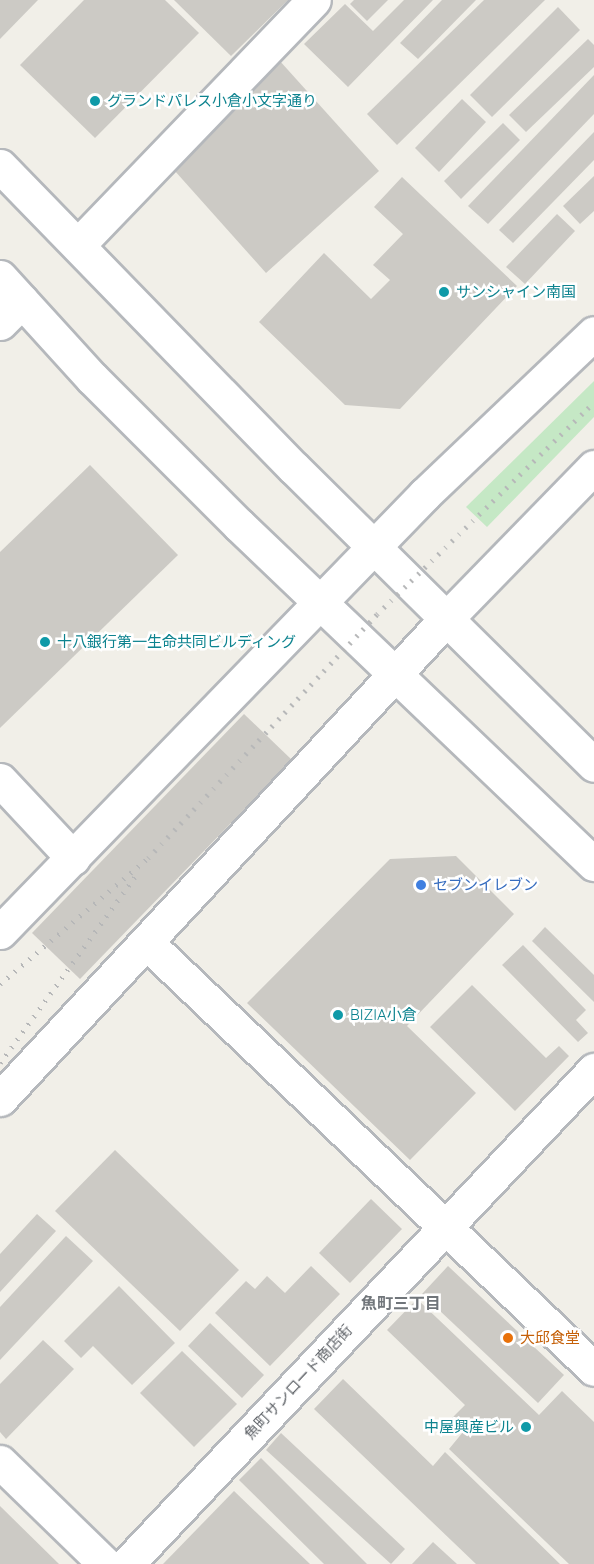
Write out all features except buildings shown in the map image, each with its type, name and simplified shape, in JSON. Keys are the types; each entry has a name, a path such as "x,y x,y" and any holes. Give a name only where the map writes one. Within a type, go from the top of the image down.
{"street":[{"path":"78,245 314,0"},
{"path":"0,166 374,547 594,765"},
{"path":"0,277 11,312 92,378 320,602 594,864"},
{"path":"0,932 374,547 594,333"},
{"path":"0,1099 446,619 594,467"},
{"path":"0,780 73,858"},
{"path":"147,943 594,1369"},
{"name":"魚町サンロード商店街","path":"127,1564 444,1226 594,1070"},
{"path":"0,1462 105,1564"}],"green space":[{"path":"594,381 594,417 487,527 466,507"}],"railway":[{"path":"0,984 148,858 377,614 594,402"},
{"path":"0,1063 136,875"}],"place":[{"name":"グランドパレス小倉小文字通り","path":"95,101"},
{"name":"サンシャイン南国","path":"444,292"},
{"name":"十八銀行第一生命共同ビルディング","path":"45,642"},
{"name":"セブンイレブン","path":"421,885"},
{"name":"BIZIA小倉","path":"338,1015"},
{"name":"大邱食堂","path":"508,1338"},
{"name":"中屋興産ビル","path":"526,1427"}],"district":[{"name":"魚町三丁目","path":"401,1303"}]}
